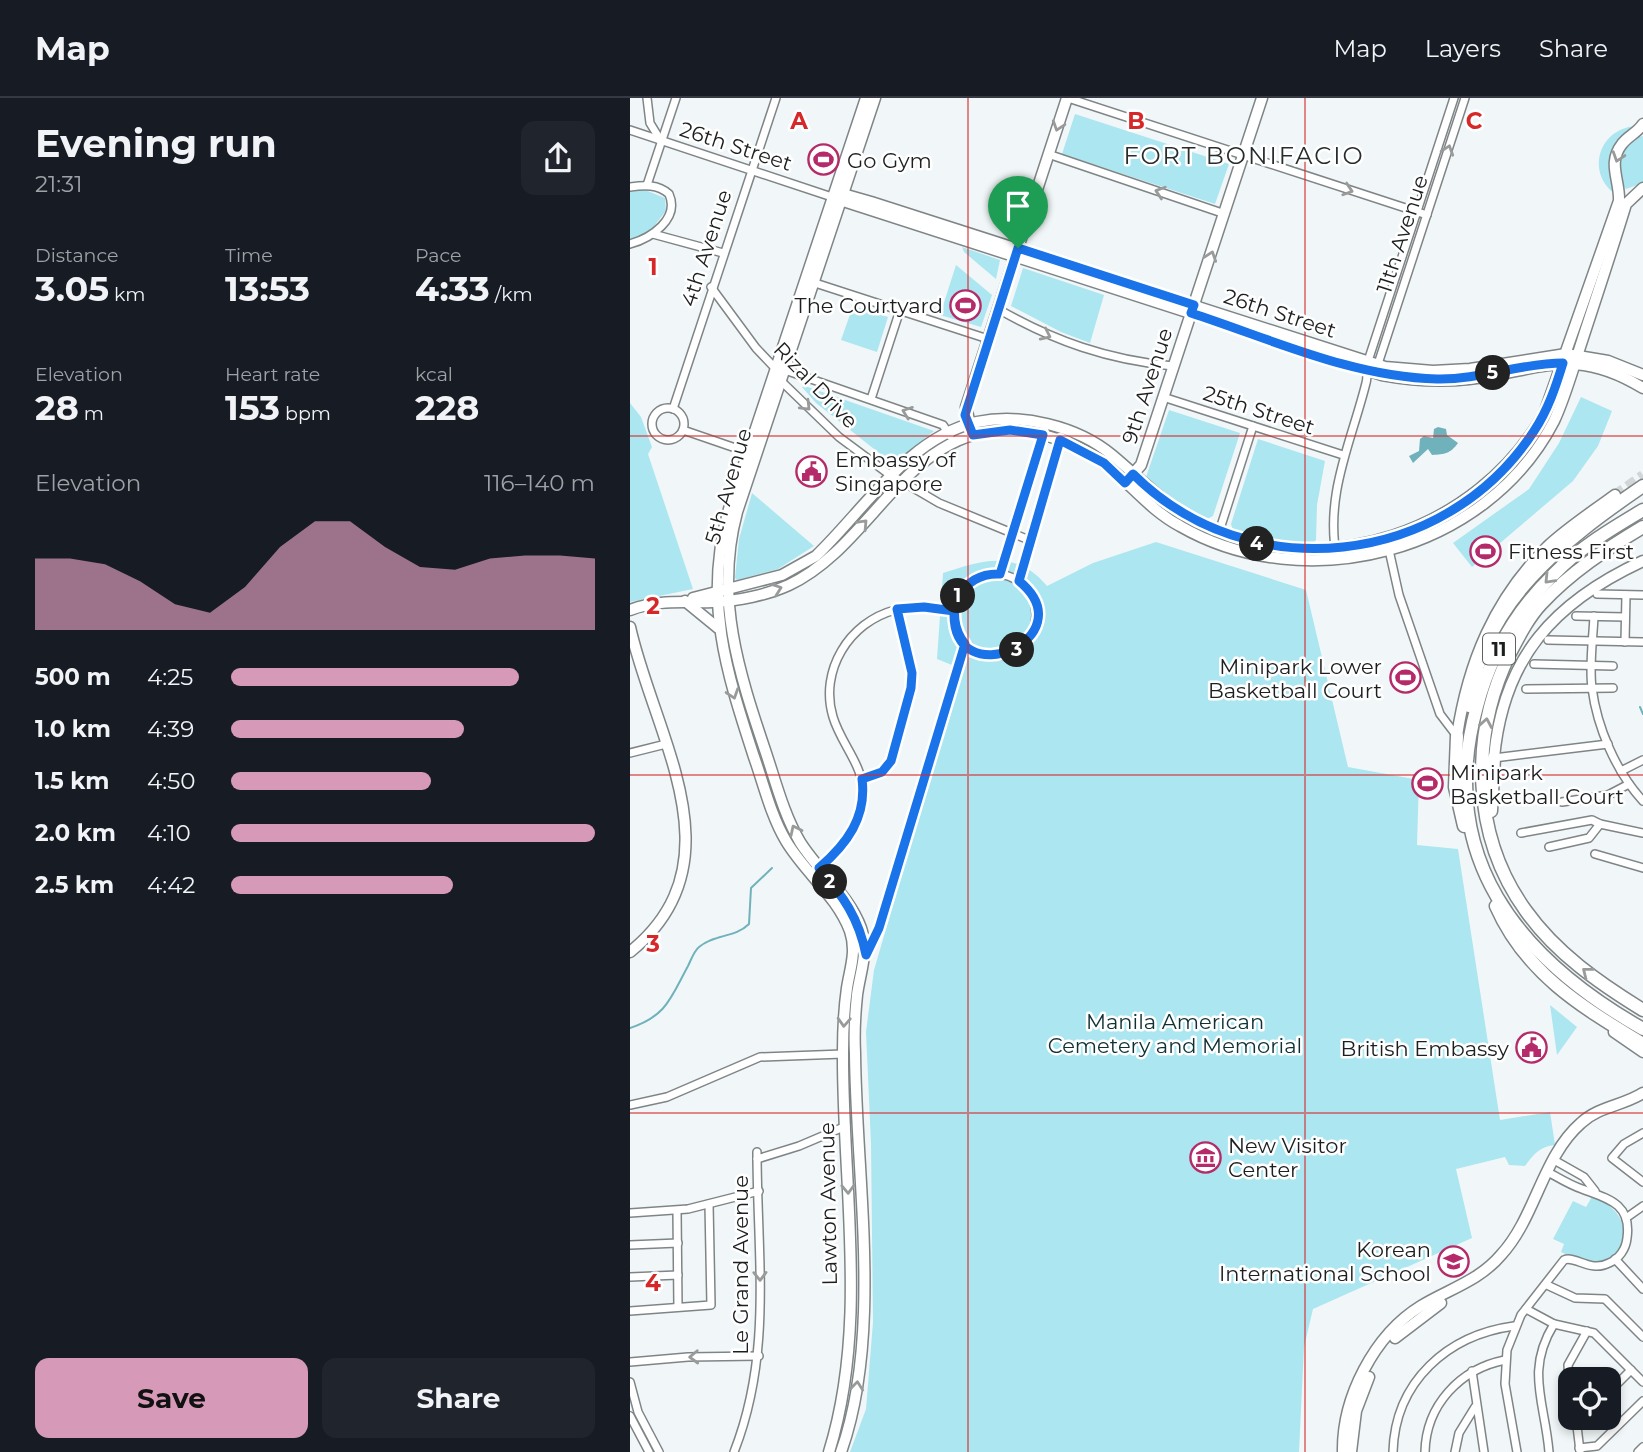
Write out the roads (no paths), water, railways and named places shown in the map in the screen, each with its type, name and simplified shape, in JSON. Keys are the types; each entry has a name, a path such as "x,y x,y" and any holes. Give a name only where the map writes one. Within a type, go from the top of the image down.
{"main road":[{"name":"5th Avenue","path":"815,871 784,806 740,677 722,595 722,535 747,452 812,282 866,98"},
{"name":"5th Avenue","path":"860,955 861,929 847,903 786,842 772,809 729,681 718,628 733,524 779,372 875,98"},
{"path":"971,430 966,407 1068,98"},
{"name":"9th Avenue","path":"1129,478 1141,465 1262,98"},
{"path":"1129,478 1162,515 1227,548 1283,561 1337,560 1389,550 1454,522 1488,498 1515,473 1554,420 1619,201 1616,156 1638,135 1643,124"},
{"path":"1617,184 1630,192 1642,189"},
{"path":"630,610 650,604 722,595 782,575 816,556 897,479 925,446 995,420 1045,429 1062,435 1170,505 1219,532 1263,546 1335,548 1398,535 1429,522 1482,490 1534,432 1570,359 1626,204 1642,189"},
{"name":"26th Street","path":"839,197 1193,309 1391,377 1469,379 1570,359 1608,360 1643,375"},
{"name":"26th Street","path":"1570,359 1613,373 1643,388"},
{"path":"1464,758 1473,687 1486,648 1505,611 1525,583 1562,545 1643,486"},
{"path":"1473,845 1460,817 1456,800 1457,736 1461,711 1482,640 1510,589 1549,545 1615,495"},
{"name":"11","path":"1643,510 1576,554 1521,610 1493,659 1480,695 1464,758 1466,809 1473,845 1485,873 1513,921 1543,958 1582,991 1643,1030"},
{"name":"11","path":"1643,527 1582,565 1540,604 1509,656 1490,698 1480,760 1490,839 1504,874 1525,911 1558,948 1643,1010"},
{"path":"1490,839 1494,758 1500,713 1507,692 1534,642 1554,618 1581,595 1643,561"},
{"path":"688,600 718,628"},
{"path":"630,627 631,639 685,811 686,856 673,901 646,939 630,952"},
{"path":"1485,873 1504,924 1520,950 1543,976 1643,1052"},
{"name":"Lawton Avenue","path":"829,1452 845,1386 848,1342 850,1241 844,1014 860,955"},
{"name":"Lawton Avenue","path":"841,1452 854,1410 862,1324 855,1054 860,955"},
{"path":"1581,1007 1643,1044"},
{"path":"1351,1452 1356,1411 1381,1356 1415,1320 1478,1276 1503,1253 1584,1120 1605,1108 1643,1093"},
{"path":"1557,1162 1587,1126 1608,1114 1643,1101"},
{"path":"1343,1452 1350,1403 1373,1356 1411,1313 1453,1293"}],"street":[{"path":"647,98 650,123 661,142"},
{"path":"647,185 677,98"},
{"name":"4th Avenue","path":"673,409 711,287 776,98"},
{"path":"1068,98 1427,215"},
{"name":"11th Avenue","path":"1371,369 1416,212 1454,98"},
{"name":"11th Avenue","path":"1337,560 1335,495 1343,455 1465,98"},
{"name":"26th Street","path":"630,130 839,197"},
{"path":"1048,154 1225,214"},
{"path":"630,187 647,185 665,190 672,198 668,218 653,234 630,244"},
{"path":"653,234 723,253"},
{"path":"812,282 988,339"},
{"name":"Rizal Drive","path":"711,287 756,348 839,437 897,479 949,508 1029,541"},
{"path":"998,309 1077,348 1128,360 1173,366"},
{"path":"871,399 900,310"},
{"path":"779,372 871,399 943,425 951,438"},
{"name":"25th Street","path":"1163,397 1343,455"},
{"path":"663,409 673,409 681,415 682,429 676,438 666,440 653,431 654,415 663,409"},
{"path":"1219,532 1253,426"},
{"path":"682,429 747,452"},
{"path":"1000,574 1045,429"},
{"path":"1019,581 1062,435"},
{"path":"1389,550 1399,595 1440,714 1457,736"},
{"path":"1000,574 1019,581 1029,590 1036,609 1036,623 1027,641 1011,653 995,656 979,653 965,644 956,628 954,611 957,598 969,583 981,576 1000,574"},
{"path":"1597,594 1643,595"},
{"path":"1625,642 1626,595"},
{"path":"815,871 855,827 863,798 862,779 857,762 832,715 829,695 831,674 852,636 873,619 897,609 924,607 954,611"},
{"path":"862,779 882,772 891,761 911,688 912,673 897,609"},
{"path":"1576,616 1625,617"},
{"path":"1594,616 1592,688 1608,744 1621,771 1643,801"},
{"path":"1548,640 1643,642"},
{"path":"860,955 879,928 965,644"},
{"path":"1534,664 1613,666"},
{"path":"1526,689 1613,688"},
{"path":"1440,714 1452,717 1461,711"},
{"path":"630,753 666,744"},
{"path":"1494,758 1608,744"},
{"path":"1621,771 1643,760"},
{"path":"1562,802 1608,795 1629,784"},
{"path":"1521,833 1592,820 1643,833"},
{"path":"1549,847 1589,838 1600,824"},
{"path":"1595,854 1643,868"},
{"path":"630,1105 674,1094 760,1057 843,1054"},
{"name":"Le Grand Avenue","path":"734,1452 753,1397 759,1356 757,1155 799,1146 846,1126"},
{"path":"1643,1133 1612,1155 1614,1161 1643,1182"},
{"path":"1557,1162 1587,1179 1595,1191"},
{"path":"1636,1176 1643,1169"},
{"path":"1517,1452 1506,1397 1505,1360 1514,1326 1567,1258 1588,1267 1602,1266 1615,1259 1626,1243 1626,1218 1619,1206 1595,1191 1581,1189 1551,1174"},
{"path":"630,1213 677,1211 759,1191"},
{"path":"630,1311 711,1305 709,1204"},
{"path":"1626,1218 1643,1206"},
{"path":"677,1211 678,1307"},
{"path":"630,1245 678,1243"},
{"path":"1615,1259 1643,1289"},
{"path":"630,1277 678,1275"},
{"path":"1546,1285 1575,1298 1605,1299 1643,1337"},
{"path":"1526,1309 1554,1324 1594,1333 1643,1382"},
{"path":"1549,1452 1537,1366 1541,1347 1554,1324"},
{"path":"1393,1452 1401,1410 1429,1365 1448,1349 1473,1335 1514,1326"},
{"path":"1568,1367 1587,1331"},
{"path":"630,1362 688,1357 759,1356"},
{"path":"1425,1452 1429,1424 1440,1402 1472,1371 1505,1360"},
{"path":"1621,1378 1631,1370"},
{"path":"1472,1371 1475,1407 1485,1452"},
{"path":"630,1382 651,1450"},
{"path":"1578,1430 1580,1450 1597,1446 1643,1401"},
{"path":"1455,1452 1459,1433 1475,1407"},
{"path":"630,1416 651,1450"},
{"path":"1638,1452 1643,1447"}],"waterway":[{"path":"1640,707 1643,714"},
{"path":"630,1028 652,1018 666,1004 699,947 711,940 737,932 749,924 751,888 772,868"}],"tunnel":[{"path":"1615,495 1643,475"}],"place":[{"name":"Go Gym","path":"824,160"},
{"name":"The Courtyard","path":"966,305"},
{"name":"Embassy of Singapore","path":"812,471"},
{"name":"Fitness First","path":"1485,551"},
{"name":"Minipark Lower Basketball Court","path":"1405,678"},
{"name":"Minipark Basketball Court","path":"1427,784"},
{"name":"British Embassy","path":"1532,1048"},
{"name":"New Visitor Center","path":"1205,1157"},
{"name":"Korean International School","path":"1454,1261"}],"district":[{"name":"FORT BONIFACIO","path":"1244,155"}],"park label":[{"name":"Manila American Cemetery and Memorial","path":"1175,1033"}]}
